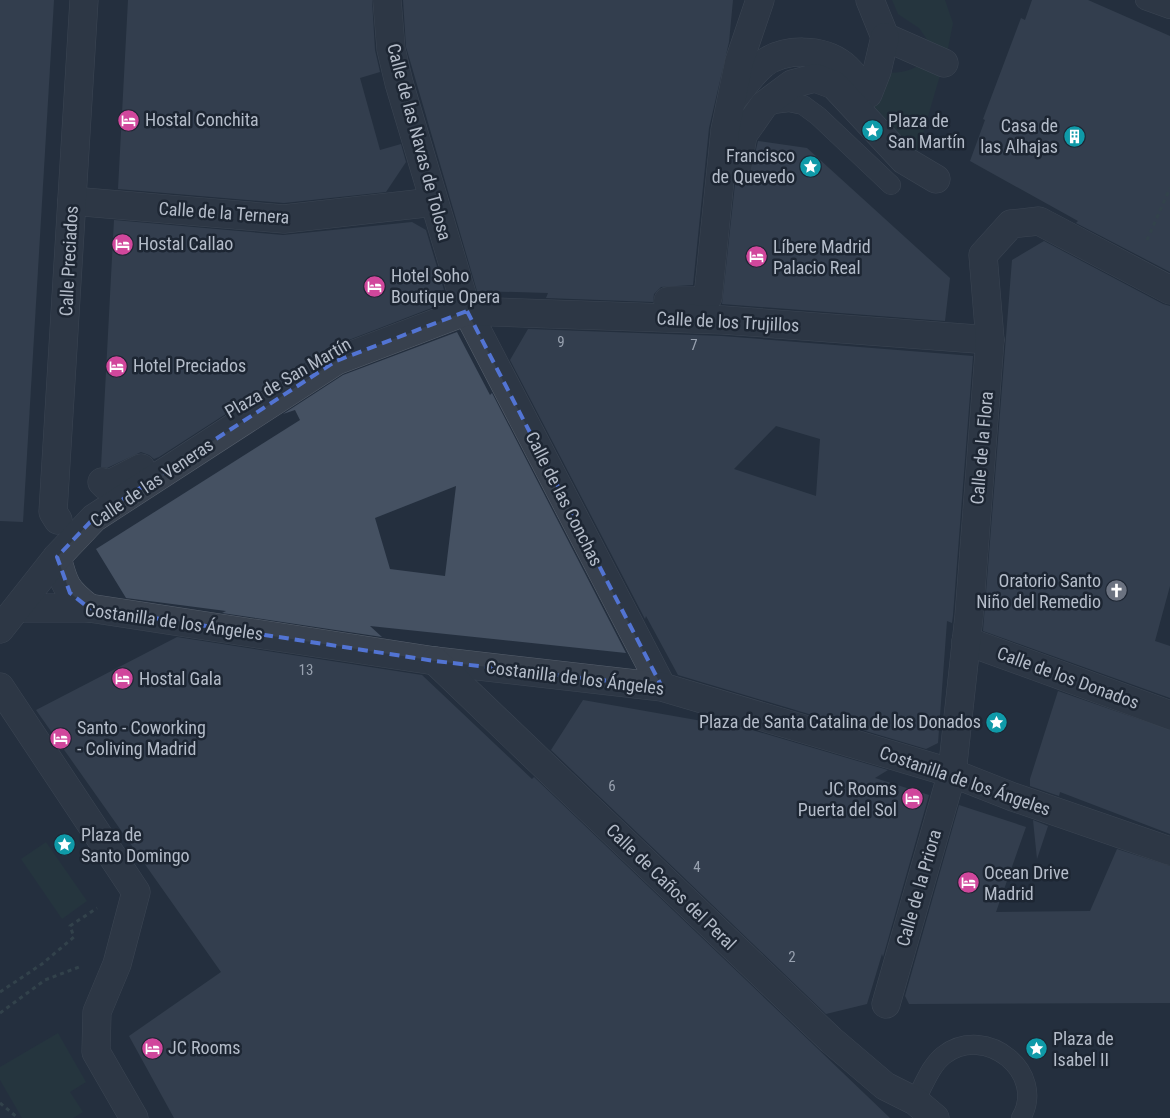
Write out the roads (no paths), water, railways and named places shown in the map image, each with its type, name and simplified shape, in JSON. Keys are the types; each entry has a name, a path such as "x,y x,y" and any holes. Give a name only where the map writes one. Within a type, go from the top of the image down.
{"street":[{"name":"Calle Preciados","path":"58,520 53,512 84,0"},
{"name":"Calle de las Navas de Tolosa","path":"387,0 391,49 399,83 464,304"},
{"name":"Plaza de San Martín","path":"102,482 106,486 115,483 276,381 343,343 464,304 705,300 708,297 725,130 739,62 760,0"},
{"path":"870,0 885,37 944,64"},
{"name":"Plaza de San Martín","path":"731,101 754,72 766,62 782,55 797,52 815,53 842,64 868,94 877,71 885,37"},
{"path":"723,320 738,160 743,135 764,105 792,84 814,78 826,81 834,86 849,99 904,160 936,179"},
{"name":"Calle de la Ternera","path":"72,201 284,219 434,202"},
{"name":"Calle de la Flora","path":"966,641 990,340 983,255 1010,224 1038,221 1170,290"},
{"name":"Calle de los Trujillos","path":"464,304 723,320 990,340"},
{"name":"Calle de las Veneras","path":"10,613 57,557 94,518 336,361 464,304"},
{"name":"Calle de las Conchas","path":"464,304 662,687"},
{"path":"57,557 63,579 70,593 89,608"},
{"name":"Costanilla de los Ángeles","path":"10,613 89,608 435,661 662,687 952,773 1013,797 1170,851"},
{"path":"0,629 10,613"},
{"path":"952,773 966,641"},
{"name":"Calle de los Donados","path":"966,641 1170,715"},
{"name":"Calle de Caños del Peral","path":"435,661 831,1040 885,1086 925,1109"},
{"path":"0,687 136,892 117,964 97,1012 96,1052 134,1118"},
{"name":"Calle de la Priora","path":"886,1004 952,773"}],"lane":[{"path":"1145,0 1170,9"},
{"path":"764,105 789,102 803,105 818,116 891,185"},
{"path":"925,1109 936,1064 945,1054 957,1048 985,1046 1000,1050 1014,1062 1023,1077 1027,1094 1026,1110 1021,1118"}],"place":[{"name":"Hostal Conchita","path":"129,120"},
{"name":"Plaza de San Martín","path":"872,131"},
{"name":"Casa de las Alhajas","path":"1074,136"},
{"name":"Francisco de Quevedo","path":"811,166"},
{"name":"Hostal Callao","path":"122,244"},
{"name":"Líbere Madrid Palacio Real","path":"757,257"},
{"name":"Hotel Soho Boutique Opera","path":"375,286"},
{"name":"Hotel Preciados","path":"117,366"},
{"name":"Oratorio Santo Niño del Remedio","path":"1117,591"},
{"name":"Hostal Gala","path":"123,679"},
{"name":"Plaza de Santa Catalina de los Donados","path":"997,722"},
{"name":"Santo - Coworking - Coliving Madrid","path":"61,738"},
{"name":"JC Rooms Puerta del Sol","path":"913,799"},
{"name":"Plaza de Santo Domingo","path":"65,845"},
{"name":"Ocean Drive Madrid","path":"968,883"},
{"name":"JC Rooms","path":"152,1048"},
{"name":"Plaza de Isabel II","path":"1037,1049"}]}
